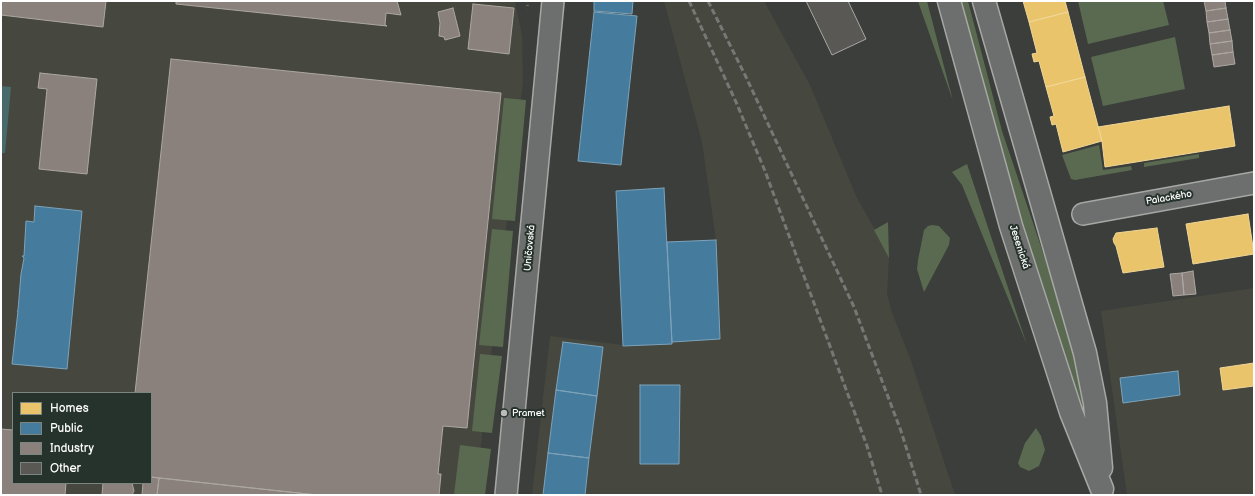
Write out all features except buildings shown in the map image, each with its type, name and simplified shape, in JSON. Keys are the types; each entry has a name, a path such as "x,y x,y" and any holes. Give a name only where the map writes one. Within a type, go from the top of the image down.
{"main road":[{"name":"Jesenická","path":"949,1 1012,226 1072,412 1102,492"},
{"name":"Jesenická","path":"984,1 1091,377 1098,429 1102,492"}],"street":[{"name":"Uničovská","path":"506,495 553,1"},
{"name":"Palackého","path":"1083,214 1254,183"}],"shaded area":[{"path":"1,1 515,1 522,36 523,82 475,495 1,495"},
{"path":"664,1 764,1 810,85 857,198 886,249 889,258 887,293 891,310 910,358 955,495 532,495 550,336 623,345 616,191 664,188 667,242 716,240 702,142"},
{"path":"1254,288 1254,495 1127,495 1101,311"}],"green space":[{"path":"918,1 927,1 953,101 921,10"},
{"path":"958,1 968,1 1002,131 1057,294 1077,365 1088,416 1086,422 1070,369 1029,253"},
{"path":"1078,1 1163,1 1169,25 1088,44"},
{"path":"1175,37 1185,89 1103,106 1091,57"},
{"path":"504,98 526,100 515,221 492,219"},
{"path":"1099,145 1103,170 1131,166 1132,170 1075,180 1071,179 1062,155"},
{"path":"1199,154 1199,158 1144,167 1144,163"},
{"path":"967,164 1027,345 962,185 952,172"},
{"path":"888,222 889,258 874,230"},
{"path":"928,226 939,226 950,238 949,245 924,292 917,269 918,260 924,230"},
{"path":"492,229 513,231 503,347 479,345"},
{"path":"480,354 502,356 492,433 472,431"},
{"path":"1036,428 1041,436 1045,450 1039,466 1029,471 1020,467 1018,463 1025,443"},
{"path":"460,445 491,449 485,495 454,495"}],"water":[{"path":"1,86 11,87 5,153 1,153"}],"railway":[{"path":"689,1 736,102 765,171 867,446 882,495"},
{"path":"708,1 746,77 854,307 901,431 921,495"}],"place":[{"name":"Pramet","path":"504,413"}]}
